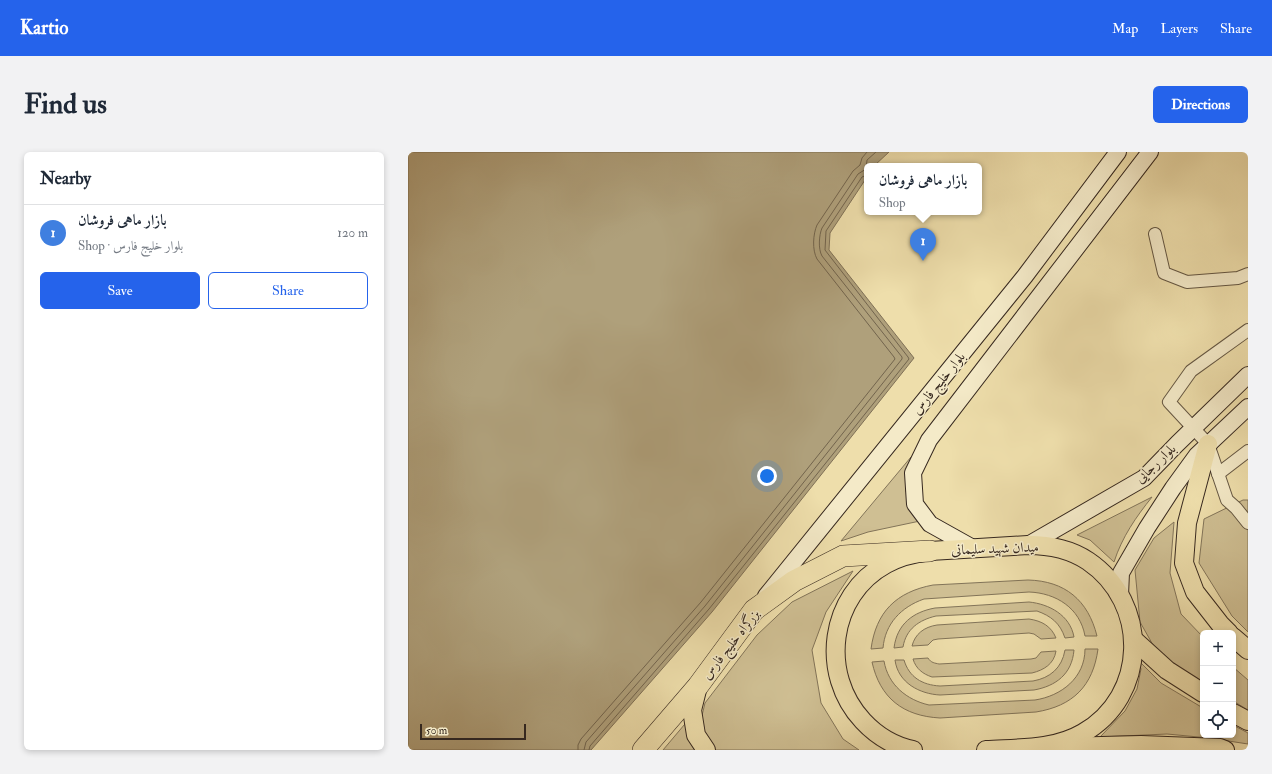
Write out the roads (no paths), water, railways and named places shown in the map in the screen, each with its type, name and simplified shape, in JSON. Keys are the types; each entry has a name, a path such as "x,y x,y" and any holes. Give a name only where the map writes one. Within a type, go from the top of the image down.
{"highway":[{"name":"بزرگراه خلیج فارس","path":"643,750 698,686 754,610 794,581 843,556 930,551"}],"main road":[{"name":"بلوار خلیج فارس","path":"754,610 1020,282 1118,152"},
{"name":"بلوار خلیج فارس","path":"972,548 930,524 915,504 913,473 929,440 1150,152"},
{"name":"بلوار رجایی","path":"1028,545 1144,478 1248,375"},
{"name":"بلوار رجایی","path":"1120,595 1121,573 1147,528 1197,455 1248,407"},
{"path":"1208,444 1187,523 1184,562 1195,592 1226,630"},
{"name":"میدان شهید سلیمانی","path":"913,750 895,744 881,737 869,727 858,716 849,703 839,681 835,657 838,626 851,597 860,584 885,564 899,557 914,553 1028,545 1043,545 1074,553 1100,570 1111,582 1127,609 1132,624 1134,640 1130,672 1125,687 1118,701 1097,724 1084,733 1069,740 1054,745 1039,747 986,750"},
{"path":"1134,640 1167,670 1200,691"},
{"path":"1236,640 1248,650"},
{"path":"698,686 692,710 696,735 706,750"},
{"path":"1236,715 1248,721"},
{"path":"1039,747 1141,745 1220,748 1225,750"}],"street":[{"path":"1155,234 1164,273 1187,282 1238,278 1248,274"},
{"path":"1248,330 1191,371 1169,402 1208,444 1227,500 1242,508 1248,523"},
{"path":"1218,474 1248,451"}],"water":[{"path":"408,152 889,152 877,163 864,163 864,182 830,233 829,250 914,358 712,612 591,750 408,750"}],"place":[{"name":"بازار ماهی فروشان","path":"923,261"}]}
